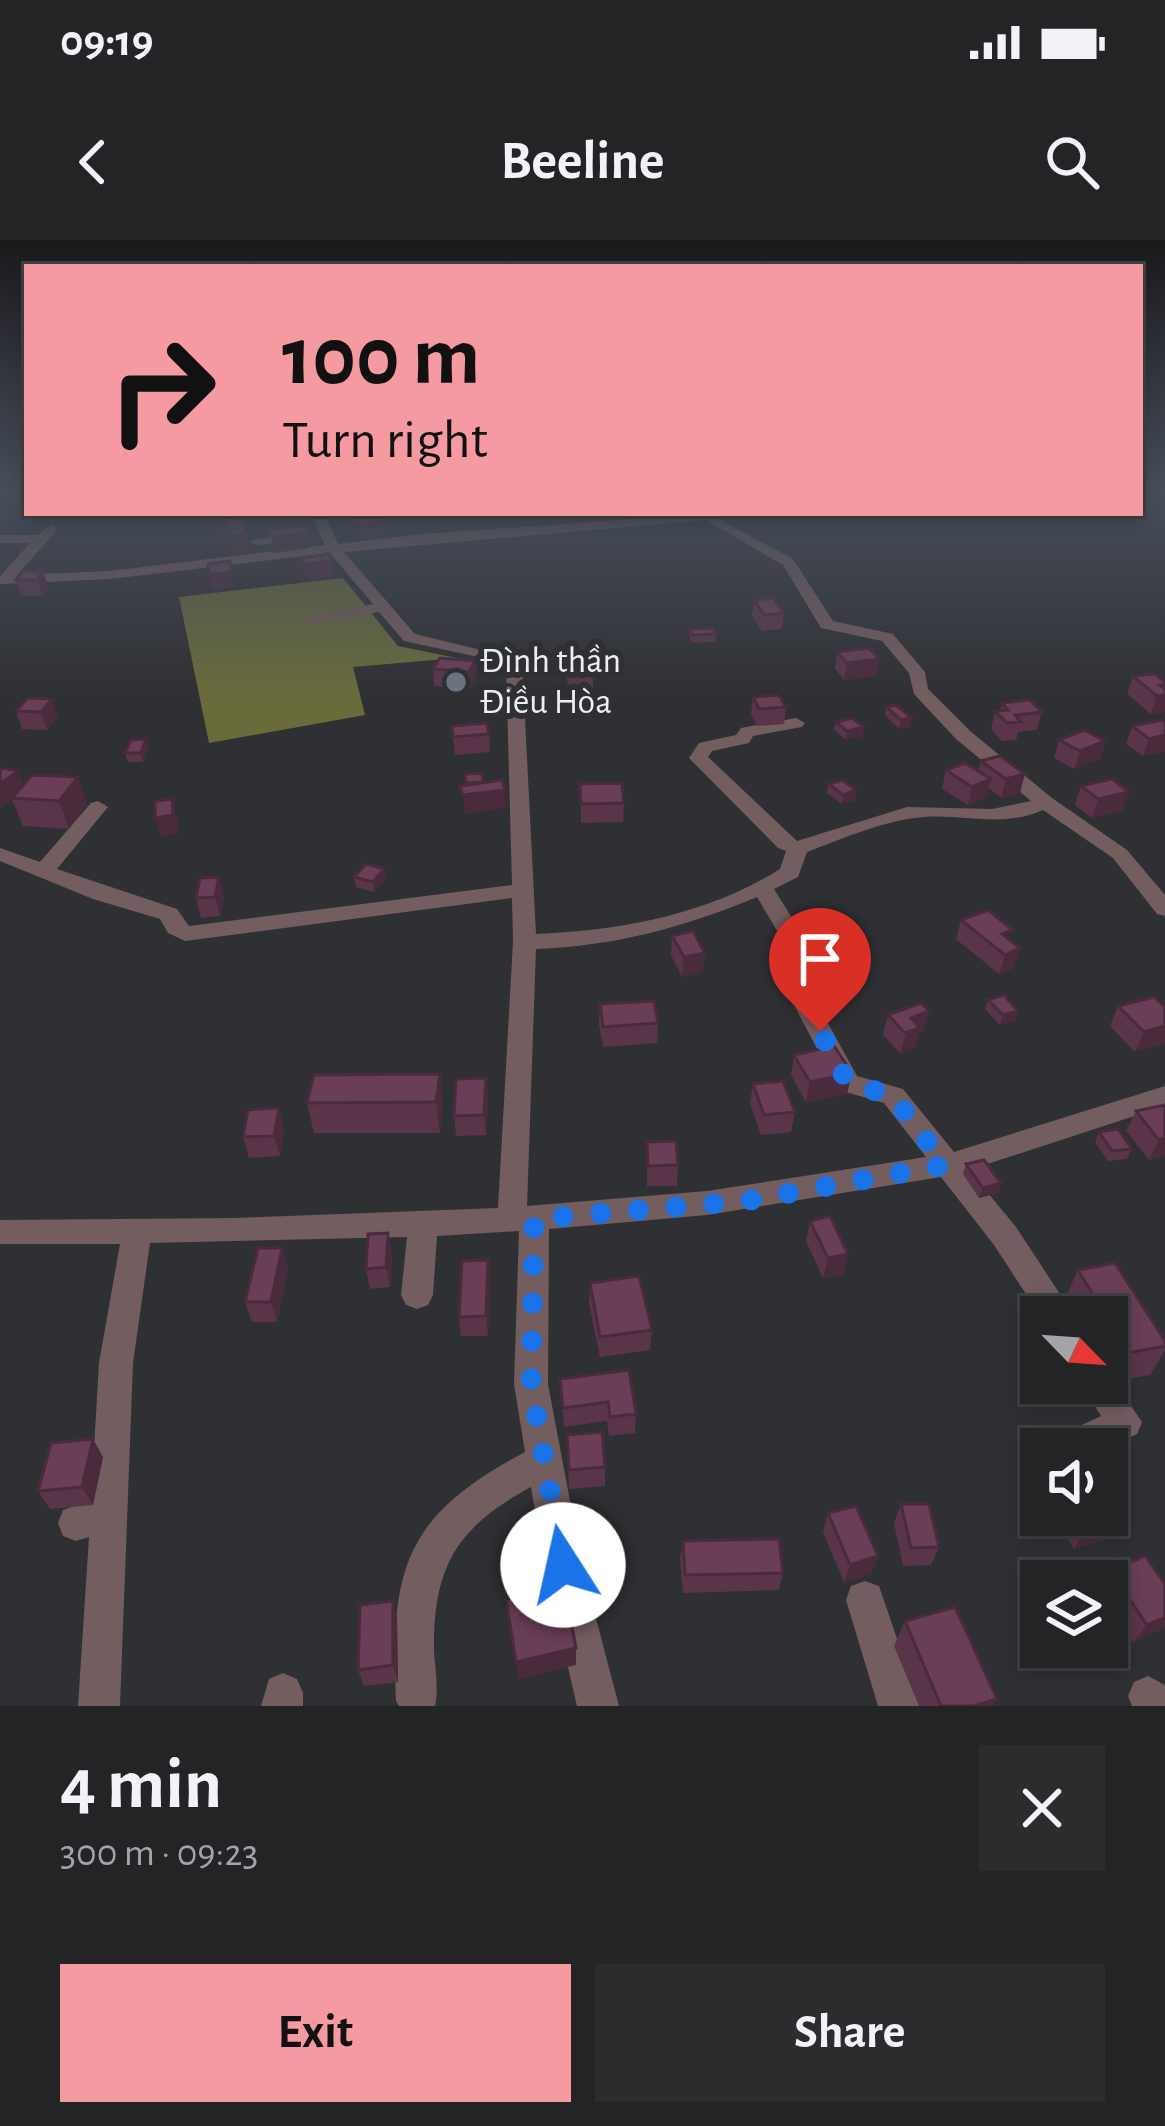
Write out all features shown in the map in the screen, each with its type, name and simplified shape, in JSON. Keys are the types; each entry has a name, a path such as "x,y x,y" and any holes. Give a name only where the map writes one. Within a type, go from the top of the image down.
{"street":[{"path":"2,580 110,575 183,560"},
{"path":"346,560 410,638 514,660 525,942 523,1220 531,1384 563,1565 598,1706"},
{"path":"785,560 827,625 887,637 917,672 920,690 963,735 1045,802 1120,854 1165,910"},
{"path":"102,600 110,575"},
{"path":"313,621 380,607"},
{"path":"796,723 747,732 742,739 706,747 698,758 785,844 798,848 908,812 984,818 1022,815 1045,802"},
{"path":"45,870 98,807"},
{"path":"525,942 598,941 650,932 714,910 790,872 798,848"},
{"path":"0,854 101,894 162,911 185,934 523,890"},
{"path":"762,887 813,971 807,1007 848,1083 893,1096 1005,1236 1045,1296"},
{"path":"0,1232 523,1220 745,1201 945,1165 1165,1096"},
{"path":"417,1295 423,1223"},
{"path":"265,1261 271,1227"},
{"path":"99,1706 91,1518 137,1231"},
{"path":"1112,1404 1125,1422 1113,1428"},
{"path":"417,1701 412,1641 421,1581 436,1537 465,1505 545,1460"},
{"path":"866,1600 899,1706"}],"green space":[{"path":"343,578 398,646 457,658 353,667 365,715 209,743 179,597"}],"building":[{"path":"230,561 232,572 209,574 208,564"},
{"path":"22,571 43,571 37,580 16,580"},
{"path":"773,598 784,613 764,615 754,600"},
{"path":"713,628 716,634 692,635 689,629"},
{"path":"869,648 879,659 847,663 837,652"},
{"path":"440,658 475,661 469,672 433,669"},
{"path":"591,663 593,673 568,674 566,664"},
{"path":"1155,674 1165,682 1160,685 1165,695 1157,696 1133,676"},
{"path":"779,695 786,707 759,709 753,697"},
{"path":"28,698 52,699 41,712 16,711"},
{"path":"1030,700 1042,712 1015,715 1021,722 1007,723 995,711 1008,710 1002,703"},
{"path":"896,705 912,718 901,720 886,707"},
{"path":"852,718 864,727 847,731 836,722"},
{"path":"1162,720 1165,735 1149,739 1132,726"},
{"path":"487,723 489,734 453,737 452,726"},
{"path":"1084,730 1105,741 1080,751 1059,740"},
{"path":"146,739 141,753 125,753 131,740"},
{"path":"1000,756 1025,774 1006,779 981,761"},
{"path":"965,763 991,779 972,787 946,770"},
{"path":"0,770 18,771 0,784"},
{"path":"482,773 483,782 466,783 465,774"},
{"path":"32,775 78,777 59,801 12,798"},
{"path":"1112,779 1129,792 1098,799 1081,786"},
{"path":"502,780 505,790 463,795 460,786"},
{"path":"842,780 856,790 843,795 829,784"},
{"path":"622,783 624,803 581,804 580,784"},
{"path":"172,799 173,815 155,818 155,801"},
{"path":"366,864 384,869 373,882 354,877"},
{"path":"219,877 215,897 196,898 200,878"},
{"path":"988,910 1013,930 1002,934 1020,948 1005,955 961,920"},
{"path":"693,931 705,953 684,957 672,936"},
{"path":"1004,995 1018,1011 1003,1015 988,1000"},
{"path":"1154,997 1165,1007 1165,1026 1144,1032 1118,1006"},
{"path":"654,1001 658,1023 603,1027 600,1004"},
{"path":"921,1003 929,1011 911,1018 920,1028 905,1033 888,1015"},
{"path":"834,1046 852,1073 810,1082 794,1055"},
{"path":"440,1074 436,1102 307,1103 314,1075"},
{"path":"486,1078 484,1115 454,1116 456,1079"},
{"path":"783,1081 795,1112 764,1115 753,1084"},
{"path":"1165,1105 1165,1138 1159,1140 1136,1111"},
{"path":"279,1108 274,1136 243,1137 248,1110"},
{"path":"1118,1129 1132,1149 1112,1151 1099,1132"},
{"path":"676,1141 678,1165 648,1166 647,1142"},
{"path":"984,1160 1001,1183 983,1188 966,1164"},
{"path":"830,1216 848,1254 828,1258 810,1221"},
{"path":"388,1233 386,1267 366,1269 368,1234"},
{"path":"258,1248 282,1248 271,1302 245,1302"},
{"path":"488,1260 486,1316 459,1317 462,1261"},
{"path":"1115,1263 1165,1346 1128,1353 1128,1296 1094,1296 1078,1270"},
{"path":"639,1276 652,1330 600,1337 590,1283"},
{"path":"629,1370 636,1414 610,1417 608,1402 563,1408 560,1379"},
{"path":"602,1432 605,1467 569,1470 567,1435"},
{"path":"93,1439 82,1487 38,1491 51,1443"},
{"path":"901,1504 929,1504 939,1547 911,1548"},
{"path":"856,1506 878,1556 850,1565 828,1513"},
{"path":"779,1539 783,1573 685,1575 683,1541"},
{"path":"1145,1556 1165,1584 1165,1617 1147,1625 1128,1596 1128,1564"},
{"path":"564,1585 576,1648 516,1662 506,1599"},
{"path":"393,1601 393,1665 358,1670 360,1605"},
{"path":"955,1607 997,1699 974,1706 941,1706 905,1621"}],"place":[{"name":"Đình thần Điều Hòa","path":"456,682"}],"route":[{"path":"563,1565 531,1384 534,1219 745,1201 945,1165 893,1096 848,1083 820,1031"}]}
